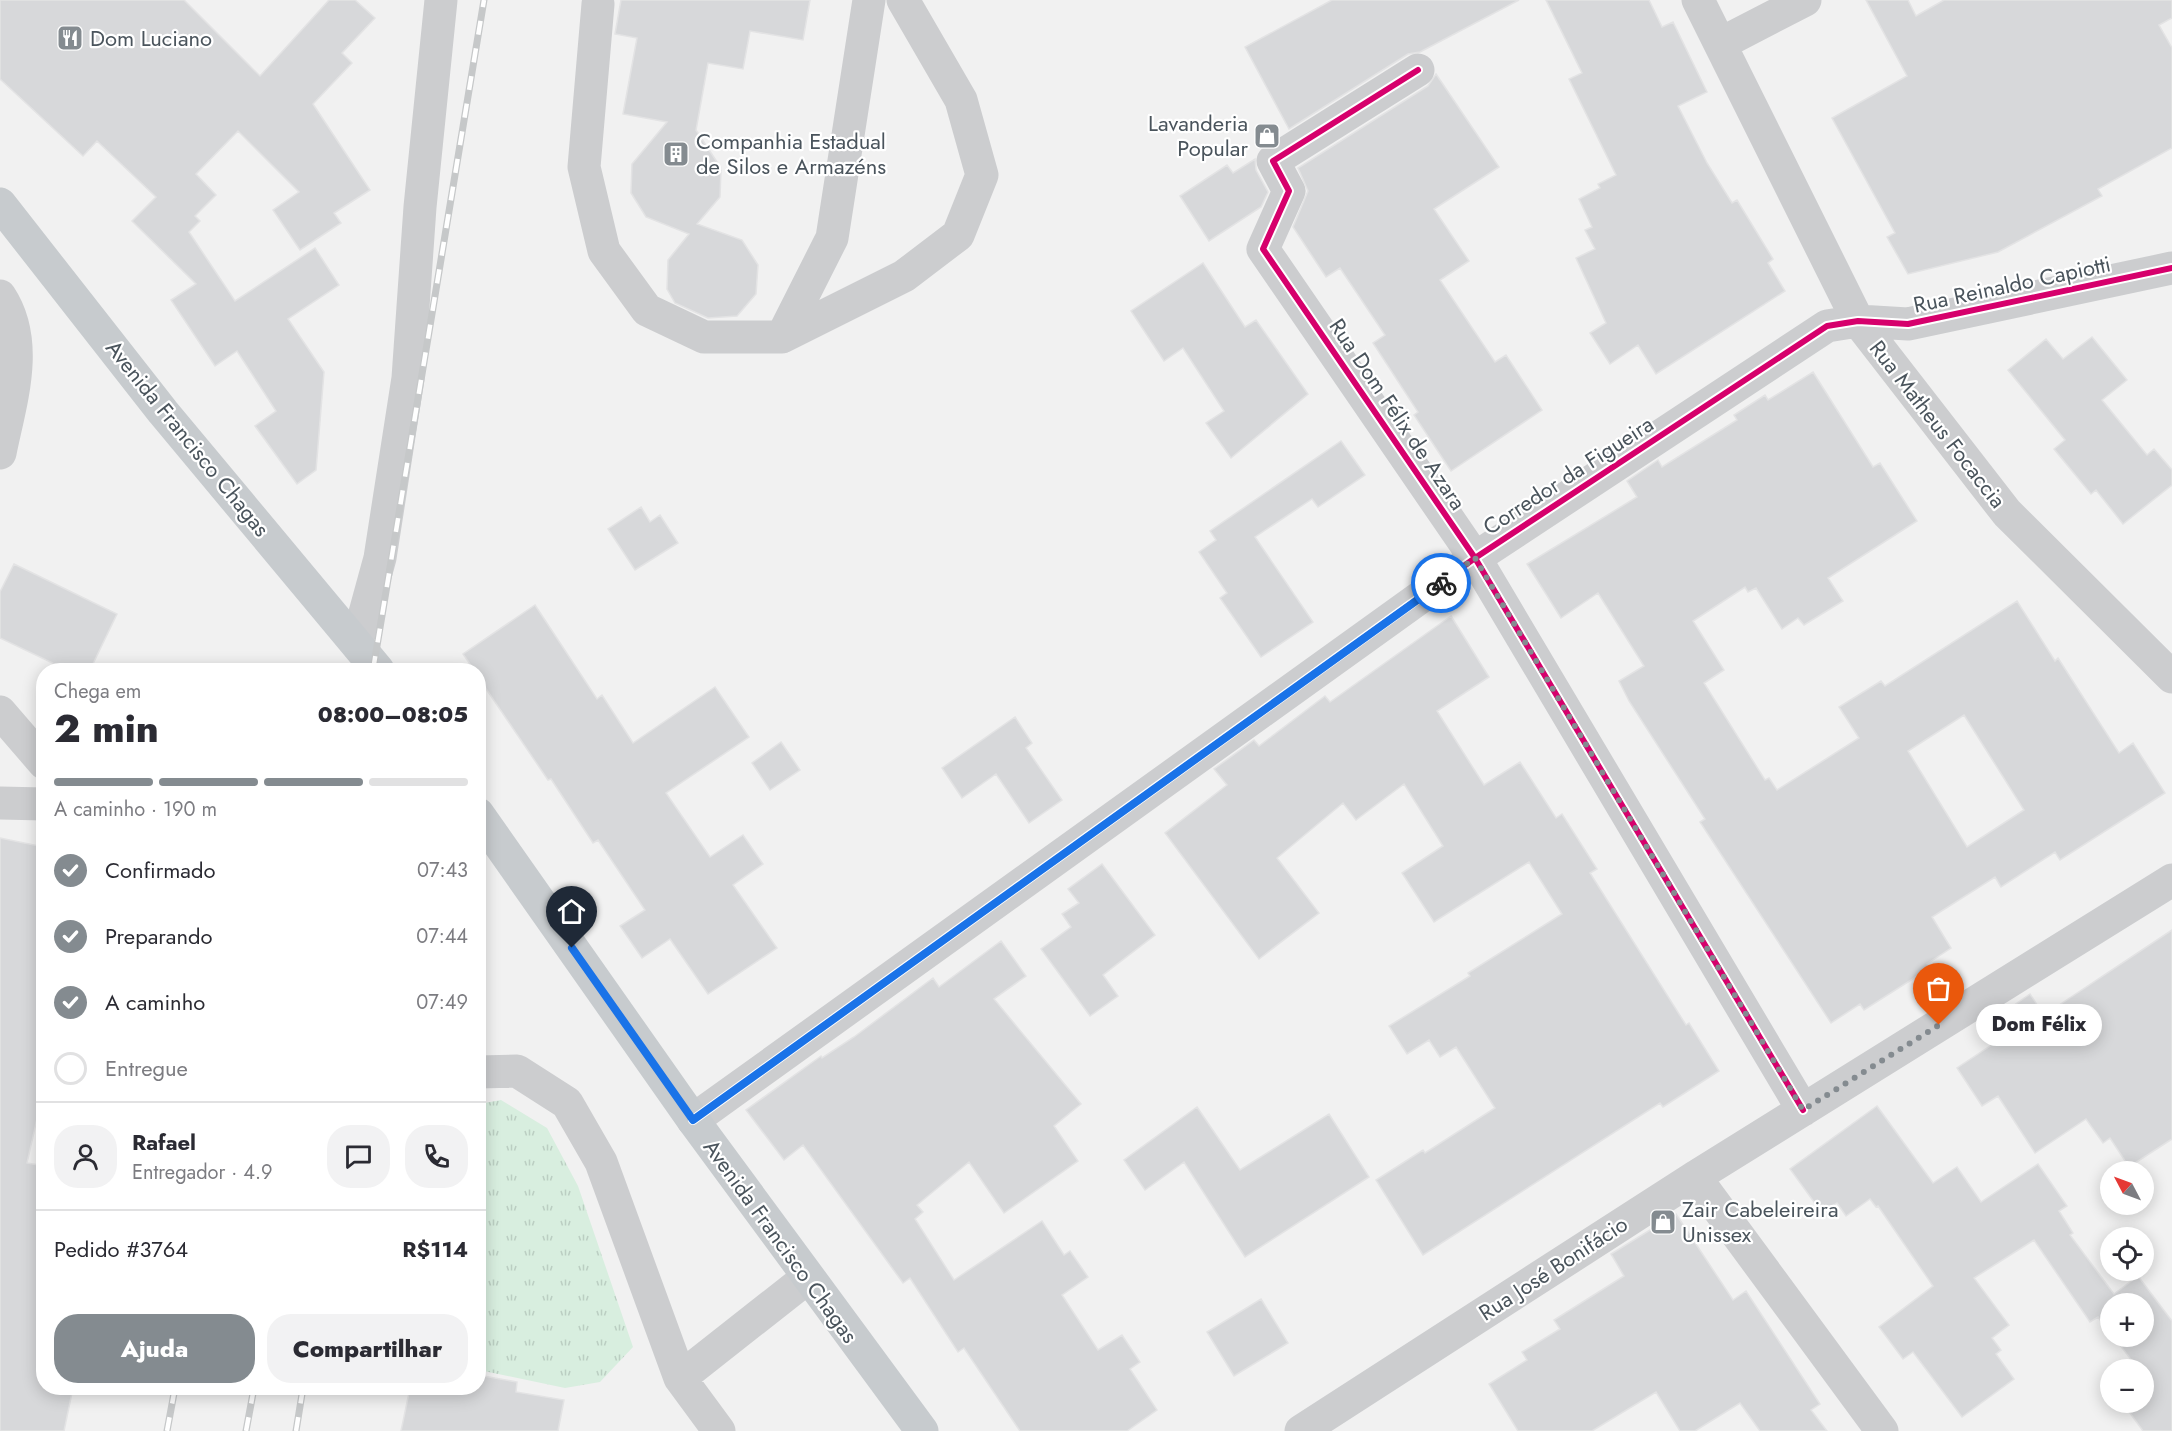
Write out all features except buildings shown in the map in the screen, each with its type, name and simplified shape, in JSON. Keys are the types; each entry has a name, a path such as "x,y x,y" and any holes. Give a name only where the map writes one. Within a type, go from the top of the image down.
{"main road":[{"name":"Avenida Francisco Chagas","path":"7,223 373,663"},
{"name":"Avenida Francisco Chagas","path":"486,825 693,1120 807,1278 922,1431"}],"street":[{"path":"357,642 380,558 408,378 420,207 441,0"},
{"path":"782,337 832,238 869,0"},
{"path":"598,4 584,167 604,251 647,310 704,337 782,337 904,276 958,235 982,175 961,100 903,0"},
{"name":"Rua Matheus Focaccia","path":"1698,0 1858,321 2007,513 2172,677"},
{"path":"1720,44 1805,0"},
{"name":"Rua Dom Félix de Azara","path":"1418,69 1273,161 1289,191 1263,249 1475,558 1803,1110"},
{"name":"Rua Reinaldo Capiotti","path":"1858,321 1908,324 2172,268"},
{"path":"0,296 9,310 18,363 0,453"},
{"name":"Corredor da Figueira","path":"693,1120 1475,558 1827,326 1858,321"},
{"path":"0,712 36,754"},
{"path":"0,803 36,804"},
{"name":"Rua José Bonifácio","path":"1301,1431 1695,1177 2172,880"},
{"path":"486,1072 518,1071 567,1103 601,1162 680,1378 719,1431"},
{"path":"1695,1177 1882,1431"},
{"path":"680,1378 807,1278"}],"green space":[{"path":"501,1100 547,1128 578,1186 633,1347 600,1382 565,1388 486,1371 486,1103"}],"railway":[{"path":"374,663 484,0"},
{"path":"167,1431 174,1395"},
{"path":"246,1431 253,1395"},
{"path":"296,1431 302,1395"}],"cycle path":[{"path":"1418,70 1273,161 1289,191 1263,249 1475,558 1803,1110"},
{"path":"693,1120 1475,558 1827,326 1858,321 1908,324 2172,268"}],"way so far":[{"path":"1441,583 1475,558 1803,1110 1939,1025"}],"place":[{"name":"Dom Luciano","path":"70,38"},
{"name":"Lavanderia Popular","path":"1267,136"},
{"name":"Companhia Estadual de Silos e Armazéns","path":"676,154"},
{"name":"Dom Félix","path":"1939,1025"},
{"name":"Zair Cabeleireira Unissex","path":"1663,1222"}],"route":[{"path":"572,948 693,1120 1441,583"}]}
